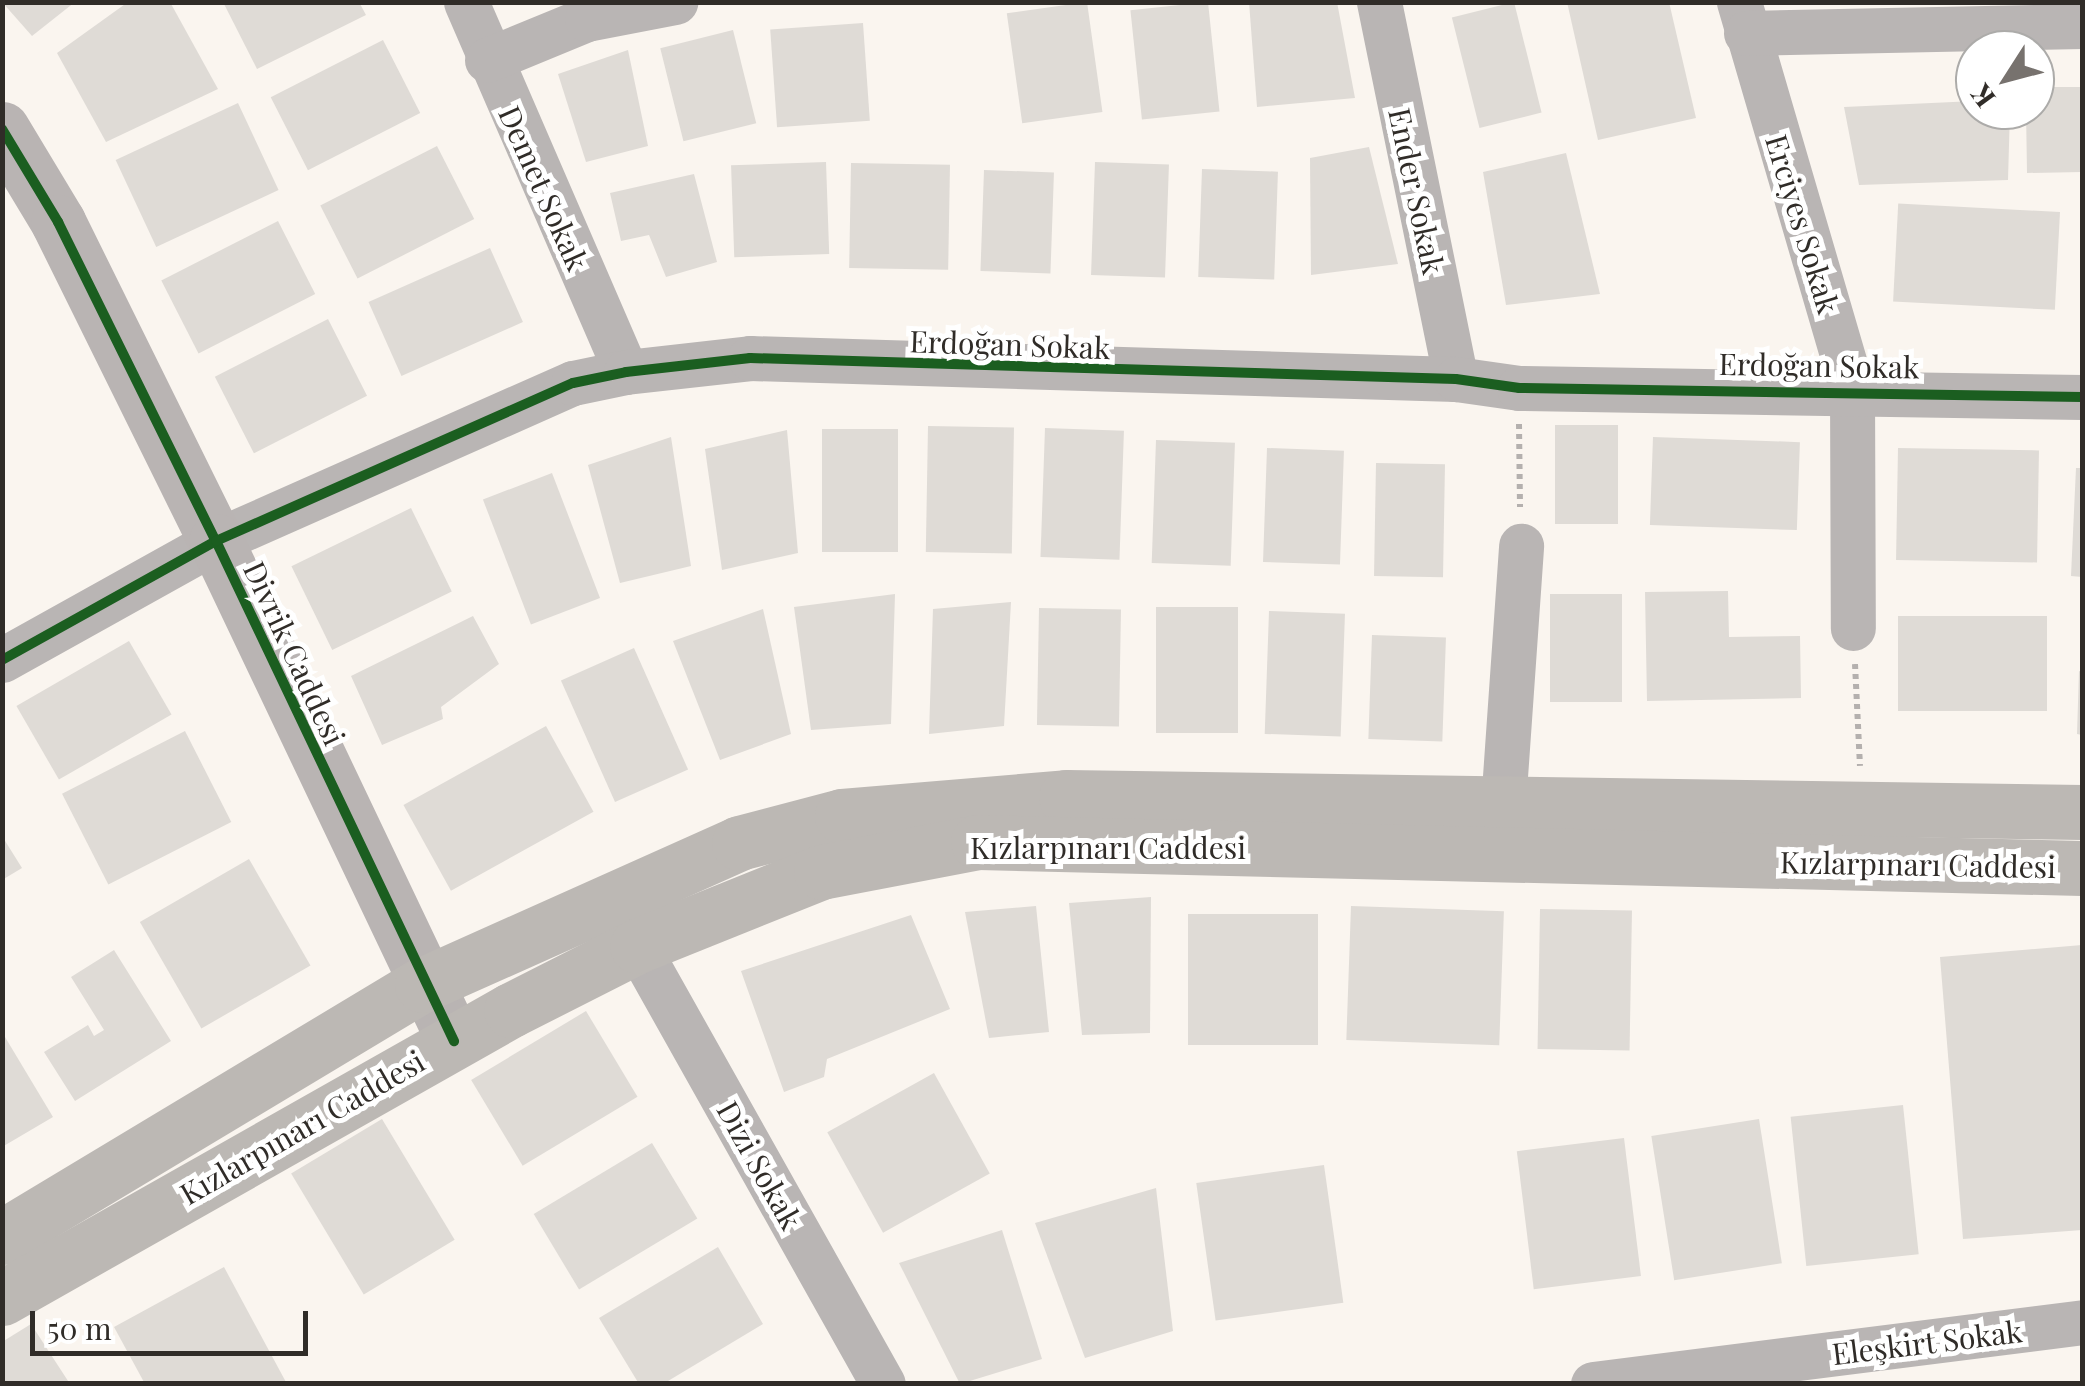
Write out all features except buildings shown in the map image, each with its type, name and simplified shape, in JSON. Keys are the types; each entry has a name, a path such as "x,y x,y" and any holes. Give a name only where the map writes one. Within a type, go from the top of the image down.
{"main road":[{"name":"Kızlarpınarı Caddesi","path":"2,1237 422,986 739,843 842,816 1066,798 2082,812"},
{"name":"Kızlarpınarı Caddesi","path":"2,1298 454,1042 637,946 821,872 978,842 2082,868"}],"street":[{"name":"Demet Sokak","path":"466,2 487,60 626,372"},
{"path":"487,60 587,19 675,2"},
{"name":"Ender Sokak","path":"1378,2 1456,379"},
{"path":"1742,18 2082,26"},
{"name":"Erciyes Sokak","path":"1742,18 1852,388 1853,628"},
{"name":"Divrik Caddesi","path":"2,129 58,222 216,541 422,986 454,1042"},
{"name":"Erdoğan Sokak","path":"2,660 216,541 574,384 626,372 750,358 1456,379 1519,388 1852,388 2082,397"},
{"path":"1503,805 1521,546"},
{"name":"Dizi Sokak","path":"637,946 882,1384"},
{"name":"Eleşkirt Sokak","path":"1593,1384 2082,1322"}],"path":[{"path":"1519,388 1521,546"},
{"path":"1853,628 1862,809"}],"cycle path":[{"path":"2,129 58,222 216,541 454,1041"},
{"path":"2,660 216,541 573,383 626,372 750,358 1456,379 1519,388 2082,397"}]}
